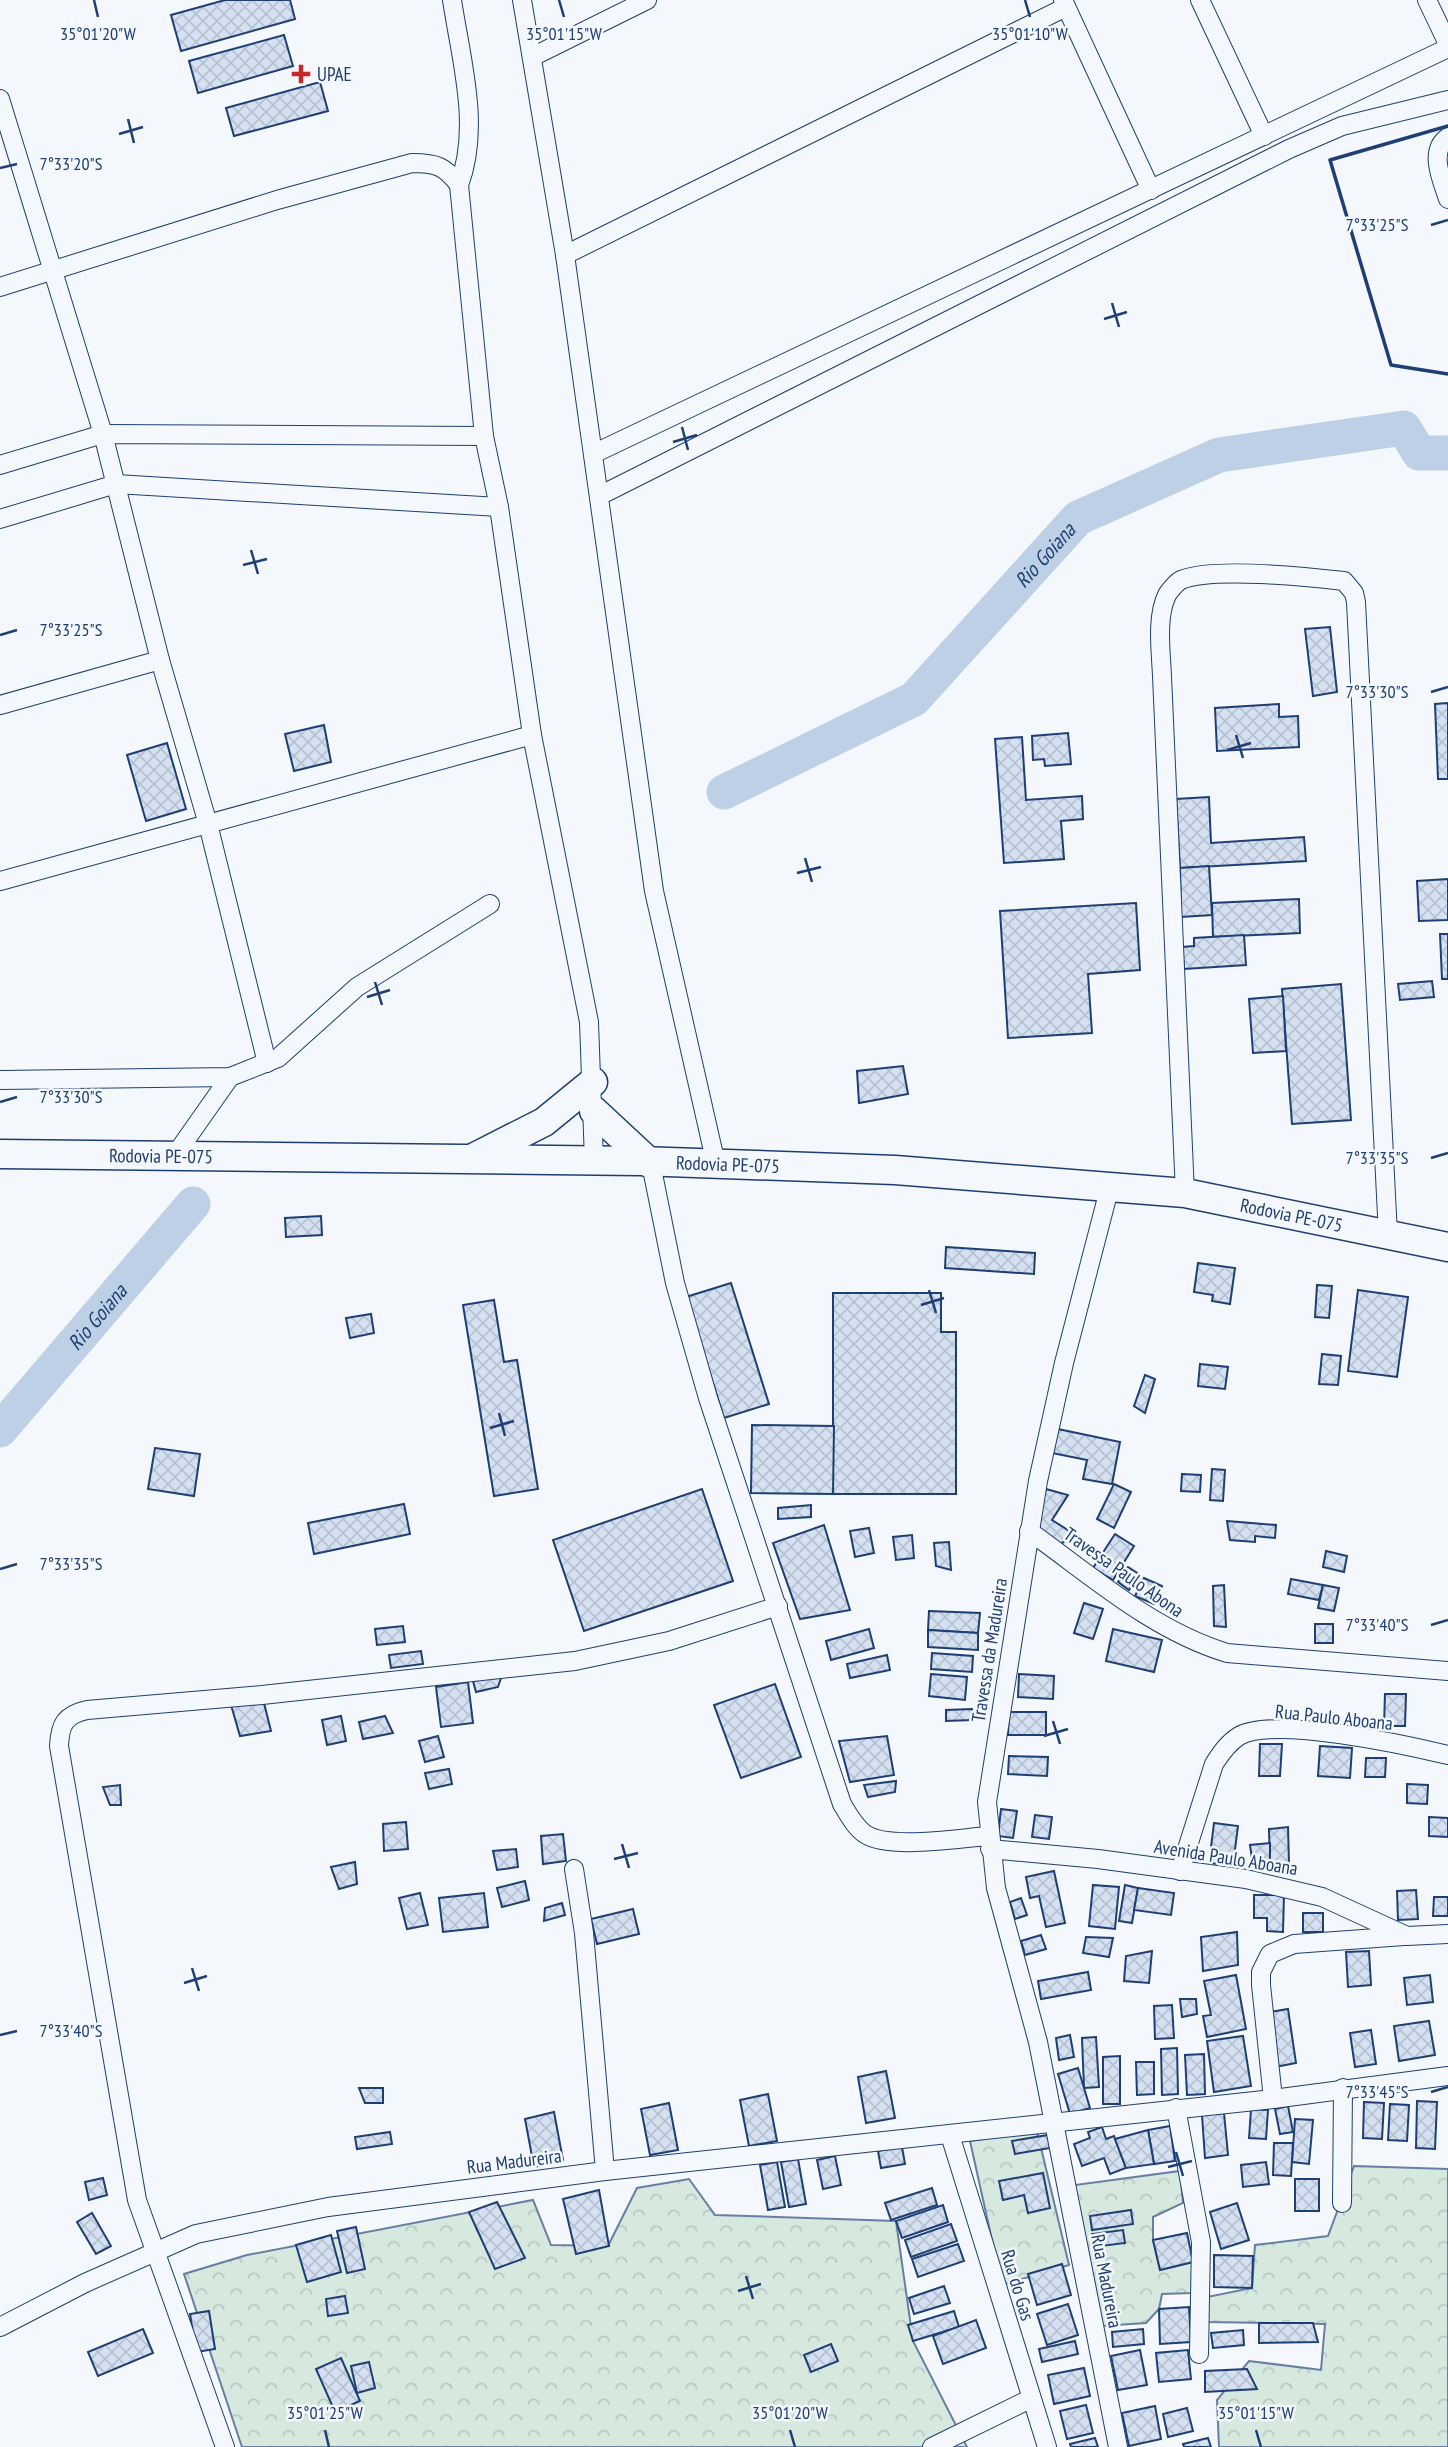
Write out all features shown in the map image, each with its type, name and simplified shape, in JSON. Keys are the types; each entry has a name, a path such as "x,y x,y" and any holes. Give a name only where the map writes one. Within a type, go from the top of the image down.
{"main road":[{"path":"470,1160 544,1122 593,1082"},
{"path":"594,1111 651,1164"},
{"name":"Rodovia PE-075","path":"0,1154 594,1161 895,1170 1185,1193 1448,1247"}],"street":[{"path":"452,0 470,145 459,185 484,436 499,507 533,735 589,1022 594,1161"},
{"path":"522,0 565,256 654,891 716,1164"},
{"path":"532,57 647,0"},
{"path":"1200,0 1264,136"},
{"path":"593,454 1152,190 1448,46 1427,0"},
{"path":"565,256 1065,3 1152,190"},
{"path":"599,496 1289,149 1342,126 1448,100"},
{"path":"1,106 103,434 160,660 208,824 267,1063"},
{"path":"1448,137 1438,149 1437,158 1448,199"},
{"path":"0,287 277,200 412,163 430,163 446,167 459,185"},
{"path":"0,465 103,434 484,436"},
{"path":"0,519 116,484 499,507"},
{"path":"1185,1193 1161,649 1162,615 1167,595 1180,580 1201,575 1284,575 1343,581 1354,593 1356,603 1388,1235"},
{"path":"0,705 160,660"},
{"path":"0,881 533,735"},
{"path":"0,1080 59,1082 230,1077 278,1058 357,987 490,904"},
{"path":"173,1158 230,1077"},
{"name":"Avenida Paulo Aboana","path":"651,1164 658,1212 687,1325 745,1513 842,1804 864,1833 896,1842 989,1843 1302,1889 1407,1936 1448,1934"},
{"name":"Travessa da Madureira","path":"1055,2122 1038,2042 996,1888 989,1843 987,1802 1029,1531 1064,1363 1110,1186"},
{"name":"Travessa Paulo Abona","path":"1029,1531 1152,1620 1203,1646 1227,1653 1448,1671"},
{"path":"225,2447 154,2250 131,2166 59,1746 60,1729 68,1716 87,1710 274,1694 575,1661 669,1641 778,1606"},
{"name":"Rua Paulo Aboana","path":"1180,1871 1214,1764 1221,1752 1240,1736 1284,1729 1410,1746 1448,1755"},
{"path":"574,1869 584,1933 605,2171"},
{"path":"1273,2099 1261,1985 1265,1961 1279,1948 1294,1944 1407,1936"},
{"name":"Rua Madureira","path":"0,2327 154,2250 196,2234 328,2207 605,2171 1273,2099 1448,2076"},
{"path":"1342,2203 1343,2088"},
{"path":"1176,2108 1201,2242 1199,2354"},
{"name":"Rua Madureira","path":"1055,2122 1118,2447"},
{"name":"Rua do Gas","path":"950,2135 1030,2399 1048,2447"},
{"path":"932,2447 1030,2399"}],"green space":[{"path":"1037,2131 1069,2265 1002,2285 970,2141"},
{"path":"1354,2166 1448,2169 1448,2447 1219,2447 1217,2400 1249,2361 1321,2370 1325,2324 1207,2322 1207,2297 1252,2288 1255,2245 1328,2236"},
{"path":"1180,2171 1183,2203 1153,2217 1153,2240 1160,2270 1193,2262 1192,2293 1162,2294 1159,2309 1146,2323 1101,2326 1075,2185"},
{"path":"689,2179 715,2215 896,2221 913,2341 967,2447 242,2447 184,2274 247,2255 533,2200 551,2245 608,2246 637,2188"}],"building":[{"path":"225,0 290,0 295,19 181,51 171,15"},
{"path":"284,35 293,66 198,93 189,61"},
{"path":"320,82 328,111 234,136 226,108"},
{"path":"1330,627 1337,692 1313,696 1305,629"},
{"path":"1448,703 1448,779 1438,779 1435,704"},
{"path":"1279,704 1279,717 1298,716 1299,747 1217,751 1215,708"},
{"path":"324,725 331,762 294,771 285,734"},
{"path":"1068,733 1071,764 1045,766 1044,759 1033,760 1032,736"},
{"path":"1022,737 1026,800 1082,796 1083,819 1061,821 1064,859 1004,863 995,739"},
{"path":"167,743 186,809 146,821 127,755"},
{"path":"1209,797 1211,843 1304,837 1306,861 1180,868 1176,799"},
{"path":"1209,866 1212,915 1181,917 1180,868"},
{"path":"1448,879 1448,920 1419,921 1417,881"},
{"path":"1299,899 1300,933 1213,937 1212,903"},
{"path":"1136,903 1140,970 1088,974 1092,1033 1008,1038 1000,911"},
{"path":"1440,934 1448,934 1448,979 1442,979"},
{"path":"1244,935 1246,965 1184,969 1182,947 1194,946 1194,938"},
{"path":"1432,981 1434,997 1400,1000 1398,984"},
{"path":"1341,984 1351,1120 1292,1124 1282,989"},
{"path":"1283,996 1286,1051 1253,1053 1249,999"},
{"path":"903,1066 908,1094 859,1103 857,1071"},
{"path":"321,1216 322,1235 286,1237 285,1218"},
{"path":"946,1247 1035,1253 1034,1274 945,1268"},
{"path":"1198,1263 1235,1268 1230,1304 1212,1301 1213,1295 1194,1292"},
{"path":"731,1283 769,1404 724,1418 686,1297"},
{"path":"1317,1285 1332,1286 1329,1318 1315,1317"},
{"path":"1358,1290 1408,1297 1397,1377 1348,1371"},
{"path":"833,1293 941,1293 941,1332 956,1332 956,1494 833,1494"},
{"path":"494,1300 504,1362 517,1360 538,1489 494,1496 463,1305"},
{"path":"371,1314 374,1333 350,1338 346,1318"},
{"path":"1322,1354 1341,1356 1338,1385 1319,1384"},
{"path":"1200,1364 1228,1367 1225,1389 1198,1386"},
{"path":"1145,1375 1155,1379 1145,1413 1134,1406"},
{"path":"752,1425 834,1426 833,1494 751,1493"},
{"path":"1058,1429 1120,1442 1112,1484 1083,1479 1087,1460 1052,1453"},
{"path":"155,1448 200,1454 194,1496 148,1489"},
{"path":"1212,1469 1225,1470 1223,1501 1210,1500"},
{"path":"1182,1474 1201,1475 1200,1492 1181,1491"},
{"path":"1114,1484 1131,1492 1114,1528 1097,1519"},
{"path":"702,1489 733,1581 584,1631 553,1540"},
{"path":"1046,1489 1068,1495 1052,1520 1074,1534 1061,1544 1035,1527"},
{"path":"404,1504 410,1534 314,1554 308,1523"},
{"path":"811,1505 811,1517 778,1519 778,1508"},
{"path":"1227,1521 1276,1525 1275,1538 1255,1536 1255,1542 1230,1540"},
{"path":"824,1525 850,1610 800,1619 773,1543"},
{"path":"869,1528 874,1553 855,1557 850,1531"},
{"path":"1115,1534 1134,1546 1113,1580 1093,1568"},
{"path":"912,1535 914,1558 896,1560 893,1537"},
{"path":"949,1542 951,1570 936,1566 934,1543"},
{"path":"1326,1551 1347,1556 1344,1572 1323,1567"},
{"path":"1128,1567 1139,1574 1129,1590 1118,1582"},
{"path":"1144,1578 1162,1586 1154,1604 1135,1596"},
{"path":"1291,1579 1323,1585 1319,1600 1288,1594"},
{"path":"1224,1585 1226,1627 1214,1626 1213,1586"},
{"path":"1323,1585 1339,1588 1334,1611 1318,1608"},
{"path":"1084,1603 1103,1609 1093,1639 1074,1633"},
{"path":"929,1611 980,1613 978,1633 928,1630"},
{"path":"1315,1624 1333,1624 1333,1643 1315,1643"},
{"path":"403,1626 405,1642 377,1645 375,1629"},
{"path":"869,1629 874,1648 831,1660 826,1641"},
{"path":"1113,1629 1162,1640 1154,1672 1106,1661"},
{"path":"928,1630 978,1633 978,1650 928,1647"},
{"path":"421,1651 423,1664 391,1668 389,1655"},
{"path":"932,1653 973,1656 972,1672 931,1669"},
{"path":"887,1655 890,1670 850,1678 847,1664"},
{"path":"931,1674 967,1677 965,1700 929,1696"},
{"path":"1019,1674 1054,1676 1053,1699 1018,1697"},
{"path":"502,1675 498,1687 476,1692 473,1681"},
{"path":"468,1682 473,1723 441,1727 436,1687"},
{"path":"775,1684 801,1757 741,1778 714,1705"},
{"path":"1385,1694 1406,1694 1405,1726 1384,1726"},
{"path":"262,1695 271,1731 240,1736 229,1698"},
{"path":"972,1709 972,1720 946,1721 946,1710"},
{"path":"1009,1712 1046,1712 1046,1735 1008,1735"},
{"path":"341,1716 346,1741 327,1745 322,1720"},
{"path":"385,1716 393,1733 363,1739 359,1722"},
{"path":"438,1736 444,1757 425,1762 419,1741"},
{"path":"887,1736 894,1775 850,1782 839,1741"},
{"path":"1260,1744 1282,1744 1280,1776 1259,1776"},
{"path":"1320,1746 1352,1748 1350,1778 1318,1776"},
{"path":"1009,1756 1048,1757 1047,1776 1008,1774"},
{"path":"1366,1758 1386,1758 1385,1777 1365,1777"},
{"path":"449,1769 452,1784 429,1789 425,1773"},
{"path":"896,1781 895,1792 868,1797 864,1785"},
{"path":"1407,1784 1428,1785 1427,1804 1407,1803"},
{"path":"120,1785 121,1805 110,1805 103,1787"},
{"path":"1001,1809 1017,1811 1013,1838 998,1836"},
{"path":"1035,1815 1052,1817 1049,1839 1032,1837"},
{"path":"1429,1817 1448,1818 1448,1837 1429,1836"},
{"path":"406,1822 408,1849 384,1851 383,1824"},
{"path":"1214,1823 1238,1826 1233,1865 1209,1863"},
{"path":"1288,1827 1289,1864 1270,1865 1269,1829"},
{"path":"563,1834 566,1861 543,1864 541,1836"},
{"path":"1270,1843 1270,1865 1253,1866 1250,1845"},
{"path":"516,1849 518,1867 497,1870 493,1851"},
{"path":"355,1862 357,1884 339,1889 331,1867"},
{"path":"1054,1871 1065,1923 1046,1927 1039,1896 1030,1898 1026,1877"},
{"path":"525,1881 529,1900 502,1907 497,1888"},
{"path":"1093,1885 1119,1887 1115,1929 1089,1926"},
{"path":"1125,1885 1138,1888 1132,1923 1119,1921"},
{"path":"1138,1888 1174,1893 1171,1915 1134,1910"},
{"path":"1416,1890 1418,1919 1398,1920 1397,1891"},
{"path":"420,1893 428,1925 407,1929 399,1898"},
{"path":"484,1893 488,1927 443,1932 439,1898"},
{"path":"1254,1895 1284,1895 1283,1932 1267,1931 1267,1918 1254,1918"},
{"path":"1434,1897 1448,1897 1448,1916 1433,1916"},
{"path":"1021,1898 1027,1915 1015,1919 1010,1902"},
{"path":"562,1903 565,1915 544,1921 545,1908"},
{"path":"633,1909 639,1934 597,1944 591,1919"},
{"path":"1303,1913 1323,1913 1323,1932 1303,1932"},
{"path":"1237,1932 1238,1965 1203,1971 1201,1937"},
{"path":"1041,1935 1046,1949 1025,1955 1021,1941"},
{"path":"1086,1937 1113,1938 1109,1957 1083,1953"},
{"path":"1152,1951 1149,1983 1124,1981 1126,1956"},
{"path":"1369,1951 1371,1985 1348,1987 1346,1952"},
{"path":"1088,1972 1091,1990 1041,1999 1038,1981"},
{"path":"1236,1975 1246,2029 1207,2037 1203,2016 1211,2015 1204,1981"},
{"path":"1430,1975 1433,2002 1407,2005 1404,1978"},
{"path":"1180,1999 1196,1999 1197,2014 1182,2017"},
{"path":"1172,2005 1174,2038 1155,2039 1154,2006"},
{"path":"1288,2009 1296,2063 1275,2067 1270,2012"},
{"path":"1429,2021 1435,2055 1399,2061 1394,2026"},
{"path":"1371,2030 1376,2064 1355,2067 1350,2033"},
{"path":"1070,2035 1074,2057 1059,2060 1056,2038"},
{"path":"1243,2036 1251,2086 1214,2092 1207,2041"},
{"path":"1096,2037 1099,2087 1084,2088 1082,2038"},
{"path":"1177,2048 1178,2094 1162,2095 1161,2049"},
{"path":"1204,2054 1205,2094 1187,2095 1185,2055"},
{"path":"1120,2056 1120,2104 1103,2104 1103,2057"},
{"path":"1136,2062 1154,2062 1154,2094 1137,2095"},
{"path":"1078,2068 1090,2108 1070,2114 1058,2074"},
{"path":"886,2071 895,2118 866,2123 858,2077"},
{"path":"359,2088 383,2088 383,2103 365,2103"},
{"path":"768,2094 777,2141 749,2146 740,2100"},
{"path":"1417,2101 1437,2102 1435,2149 1416,2148"},
{"path":"1364,2102 1384,2103 1382,2139 1363,2138"},
{"path":"669,2103 678,2150 650,2155 641,2109"},
{"path":"1390,2104 1409,2105 1407,2141 1388,2140"},
{"path":"1288,2106 1293,2132 1280,2134 1275,2109"},
{"path":"1251,2109 1268,2110 1266,2139 1249,2138"},
{"path":"554,2112 563,2160 534,2167 525,2119"},
{"path":"1224,2113 1228,2155 1205,2158 1202,2115"},
{"path":"1295,2119 1313,2120 1309,2164 1292,2162"},
{"path":"1170,2126 1175,2161 1154,2164 1148,2130"},
{"path":"1102,2127 1106,2139 1114,2136 1126,2168 1110,2174 1104,2158 1082,2166 1074,2144 1090,2138 1088,2132"},
{"path":"1148,2130 1154,2164 1126,2168 1115,2139"},
{"path":"390,2132 392,2144 357,2149 355,2137"},
{"path":"1048,2135 1050,2148 1015,2154 1012,2141"},
{"path":"1274,2143 1293,2143 1291,2176 1273,2175"},
{"path":"902,2147 905,2164 881,2168 878,2151"},
{"path":"835,2156 841,2185 823,2189 817,2160"},
{"path":"798,2159 806,2204 789,2207 781,2162"},
{"path":"777,2162 785,2207 768,2210 760,2165"},
{"path":"1266,2162 1269,2184 1243,2187 1241,2165"},
{"path":"1043,2173 1050,2208 1028,2213 1024,2195 1003,2200 999,2181"},
{"path":"103,2178 107,2195 89,2200 85,2182"},
{"path":"1295,2179 1319,2179 1319,2211 1295,2211"},
{"path":"932,2188 937,2205 891,2220 885,2203"},
{"path":"599,2190 609,2246 576,2254 563,2199"},
{"path":"497,2202 525,2258 495,2269 469,2212"},
{"path":"1237,2203 1249,2240 1221,2249 1210,2212"},
{"path":"943,2205 948,2222 902,2238 896,2221"},
{"path":"1131,2210 1133,2224 1092,2230 1090,2216"},
{"path":"92,2213 111,2246 96,2254 77,2222"},
{"path":"951,2224 957,2241 911,2257 905,2240"},
{"path":"356,2227 365,2269 347,2273 337,2231"},
{"path":"1123,2230 1125,2243 1094,2247 1092,2234"},
{"path":"1187,2233 1193,2262 1160,2270 1153,2240"},
{"path":"331,2235 341,2272 307,2282 296,2245"},
{"path":"958,2244 964,2261 918,2277 912,2259"},
{"path":"1214,2255 1253,2256 1252,2288 1214,2287"},
{"path":"1062,2264 1071,2295 1037,2305 1028,2274"},
{"path":"944,2286 950,2303 914,2314 909,2298"},
{"path":"345,2296 348,2313 328,2316 326,2299"},
{"path":"1068,2304 1078,2335 1047,2345 1037,2314"},
{"path":"1189,2307 1191,2342 1160,2344 1159,2309"},
{"path":"209,2311 215,2349 196,2352 190,2314"},
{"path":"954,2311 959,2327 913,2341 908,2325"},
{"path":"976,2320 986,2348 943,2364 933,2336"},
{"path":"1259,2323 1313,2323 1318,2342 1259,2343"},
{"path":"143,2329 153,2353 98,2376 88,2352"},
{"path":"1143,2329 1144,2344 1113,2347 1112,2332"},
{"path":"1243,2330 1244,2345 1213,2348 1211,2333"},
{"path":"1075,2341 1078,2354 1042,2362 1039,2349"},
{"path":"831,2344 838,2361 811,2372 804,2355"},
{"path":"1140,2350 1147,2385 1118,2390 1111,2356"},
{"path":"1188,2350 1191,2379 1159,2382 1156,2353"},
{"path":"341,2358 360,2401 335,2412 316,2369"},
{"path":"369,2362 375,2388 357,2393 351,2366"},
{"path":"1084,2368 1090,2396 1054,2404 1048,2375"},
{"path":"1247,2369 1257,2389 1205,2392 1205,2371"},
{"path":"1086,2405 1093,2433 1067,2439 1060,2411"},
{"path":"1155,2406 1161,2439 1129,2446 1122,2413"},
{"path":"1187,2408 1193,2431 1168,2437 1163,2414"},
{"path":"1095,2438 1098,2447 1071,2447 1070,2444"},
{"path":"1208,2438 1211,2447 1184,2447 1183,2444"}],"waterway":[{"name":"Rio Goiana","path":"724,792 914,699 1078,518 1219,455 1404,428 1419,453 1448,453"},
{"name":"Rio Goiana","path":"0,1430 193,1204"}],"wall":[{"path":"1448,126 1330,160 1391,365 1448,374"}],"place":[{"name":"UPAE","path":"301,74"}]}
